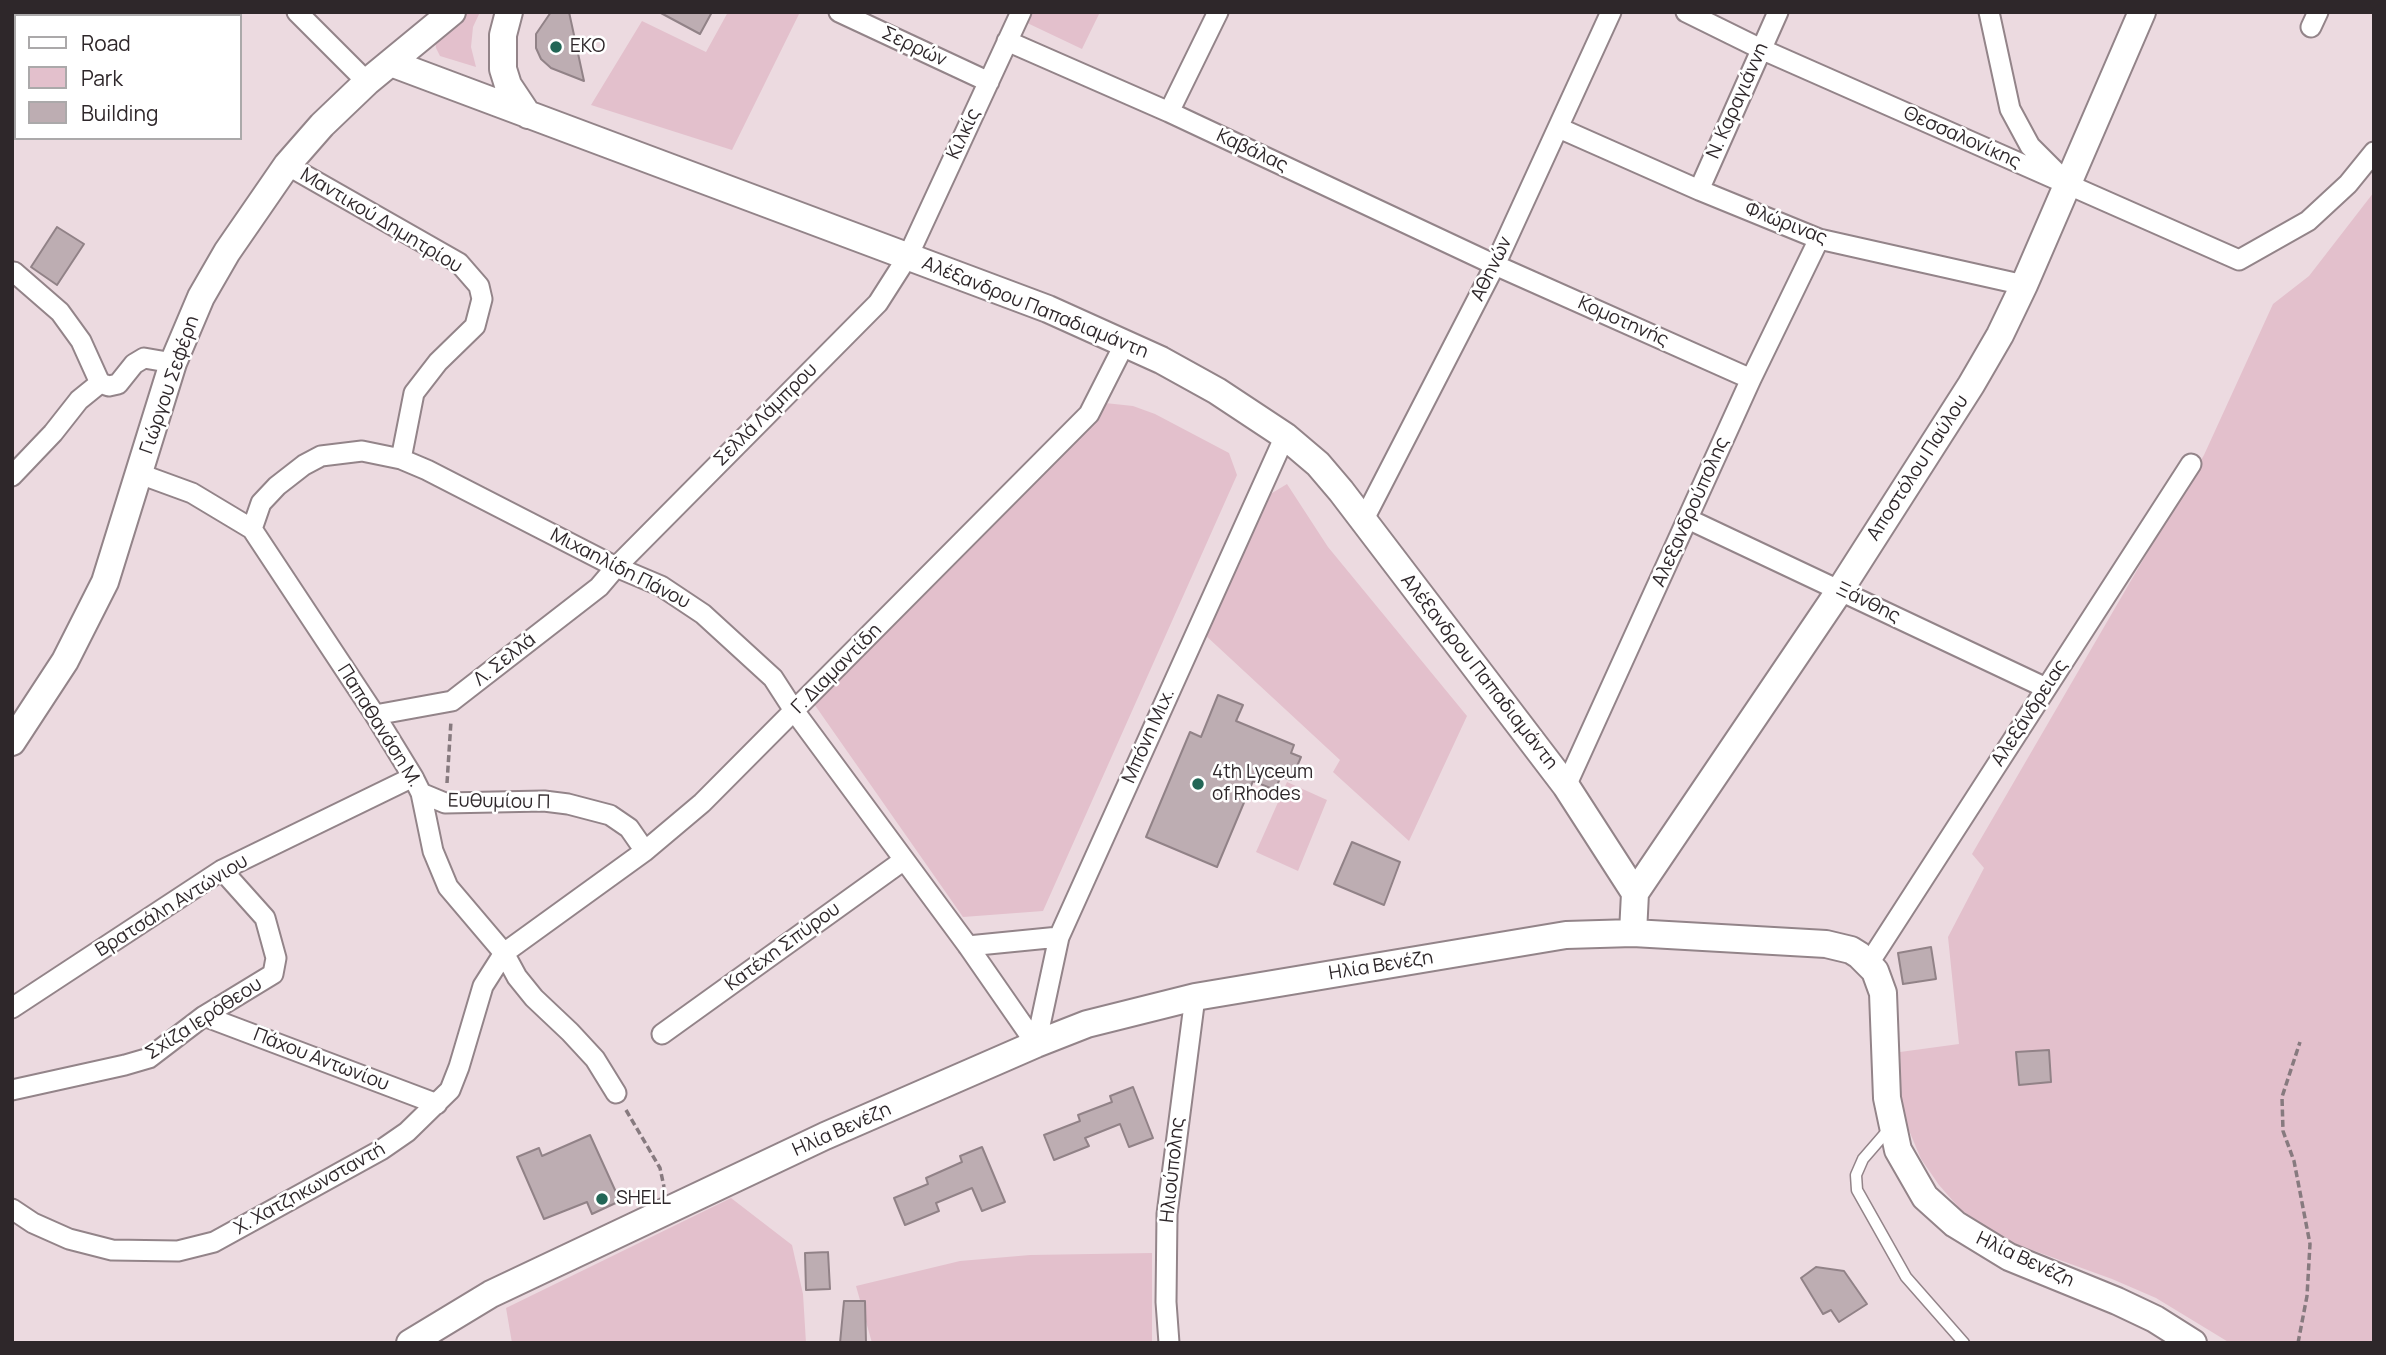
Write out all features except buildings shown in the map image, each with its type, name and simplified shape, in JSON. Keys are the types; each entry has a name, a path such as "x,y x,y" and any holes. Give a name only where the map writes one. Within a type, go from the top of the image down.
{"street":[{"path":"297,12 367,82"},
{"name":"Γιώργου Σεφέρη","path":"12,742 65,661 88,620 104,582 140,474 173,363 201,297 227,253 287,165 321,125 367,82 453,12"},
{"path":"509,12 503,35 503,69 508,85 528,115"},
{"name":"Σερρών","path":"839,12 989,82"},
{"name":"Κιλκίς","path":"908,256 1021,12"},
{"path":"1169,112 1217,12"},
{"name":"Αθηνών","path":"1363,521 1495,265 1611,12"},
{"name":"Θεσσαλονίκης","path":"1686,12 1761,49 2239,260 2308,221 2348,184 2374,152"},
{"name":"Ν. Καραγιάννη","path":"1699,190 1778,12"},
{"path":"1989,12 2010,109 2029,146 2069,185"},
{"name":"Αποστόλου Παύλου","path":"1635,892 1840,590 2000,335 2069,185 2142,12"},
{"name":"Καβάλας","path":"1007,41 1169,112 1495,265"},
{"name":"Αλέξανδρου Παπαδιαμάντη","path":"391,63 1048,309 1125,343 1217,391 1285,436 1318,464 1363,521 1566,786 1635,892"},
{"name":"Φλώρινας","path":"1559,128 1819,239 2024,285"},
{"name":"Μαντικού Δημητρίου","path":"287,165 459,263 480,286 482,299 475,326 438,362 414,393 401,459"},
{"name":"Αλεξανδρούπολης","path":"1566,786 1751,379 1819,239"},
{"name":"Σελλά Λάμπρου","path":"616,567 878,303 908,256"},
{"name":"Κομοτηνής","path":"1495,265 1751,379"},
{"path":"14,272 49,301 66,320 81,341 100,383 109,386 118,384 134,364 144,358 173,363"},
{"name":"Γ. Διαμαντίδη","path":"504,953 645,851 702,803 795,712 1088,414 1125,343"},
{"path":"12,475 53,433 79,400 100,383"},
{"name":"Μπόνη Μιχ.","path":"1036,1044 1059,937 1285,436"},
{"name":"Μιχαηλίδη Πάνου","path":"252,529 261,503 277,486 321,456 362,451 401,459 427,470 616,567 660,586 704,614 773,678 1036,1044"},
{"name":"Αλεξάνδρειας","path":"1869,963 2191,464"},
{"name":"Παπαθανάση Μ.","path":"140,474 192,493 252,529 375,715 417,785 433,851 449,887 504,953 526,988 595,1059 616,1093"},
{"name":"Ξάνθης","path":"1688,519 2046,688"},
{"name":"Λ. Σελλά","path":"375,715 452,701 599,587 616,567"},
{"name":"Ευθυμίου Π","path":"417,785 445,803 544,801 610,815 629,828 645,851"},
{"name":"Βρατσάλη Αντώνιου","path":"12,1008 222,870 417,785"},
{"name":"Κατέχη Σπύρου","path":"662,1034 904,860"},
{"name":"Σχίζα Ιερόθεου","path":"12,1090 149,1058 204,1016 273,974 276,958 265,918 222,870"},
{"path":"1633,933 1635,892"},
{"name":"Ηλία Βενέζη","path":"410,1343 491,1294 825,1136 1087,1024 1195,998 1566,935 1633,933 1826,944 1851,950 1869,963 1883,993 1887,1098 1892,1126 1898,1150 1920,1190 1955,1224 2009,1257 2117,1301 2155,1319 2193,1343"},
{"path":"968,946 1059,937"},
{"name":"Χ. Χατζηκωνσταντή","path":"12,1209 33,1223 69,1240 112,1250 178,1251 214,1242 381,1150 407,1132 437,1104 450,1090 482,986 504,953"},
{"name":"Ηλιούπολης","path":"1169,1343 1166,1302 1167,1214 1195,998"},
{"name":"Πάχου Αντωνίου","path":"204,1016 437,1104"}],"lane":[{"path":"1892,1126 1863,1159 1856,1175 1857,1190 1906,1277 1964,1343"}],"path":[{"path":"445,803 452,701"},
{"path":"2298,1343 2307,1296 2310,1244 2294,1161 2283,1131 2282,1097 2300,1042"},
{"path":"616,1093 660,1168 670,1210"}],"green space":[{"path":"458,12 480,12 473,27 471,47 476,67 440,56 436,48 435,40"},
{"path":"728,12 800,12 732,150 591,105 642,21 706,52"},
{"path":"1027,12 1100,12 1082,49 1023,21"},
{"path":"2374,192 2374,1343 2230,1343 2156,1298 2010,1242 1961,1210 1921,1159 1908,1128 1901,1103 1900,1052 1959,1044 1948,937 1984,868 1972,854 2204,455 2273,304 2309,276"},
{"path":"1105,403 1133,406 1155,414 1229,453 1237,475 1043,911 963,917 812,701"},
{"path":"1287,484 1328,547 1467,716 1409,841 1333,772 1340,760 1204,634 1259,501"},
{"path":"1287,782 1327,800 1298,871 1256,852"},
{"path":"731,1198 792,1245 803,1294 806,1343 512,1343 506,1308"},
{"path":"1152,1253 1152,1343 872,1343 856,1286 960,1261 1030,1255"}],"place":[{"name":"EKO","path":"556,47"},
{"name":"4th Lyceum of Rhodes","path":"1198,784"},
{"name":"SHELL","path":"602,1199"}]}
